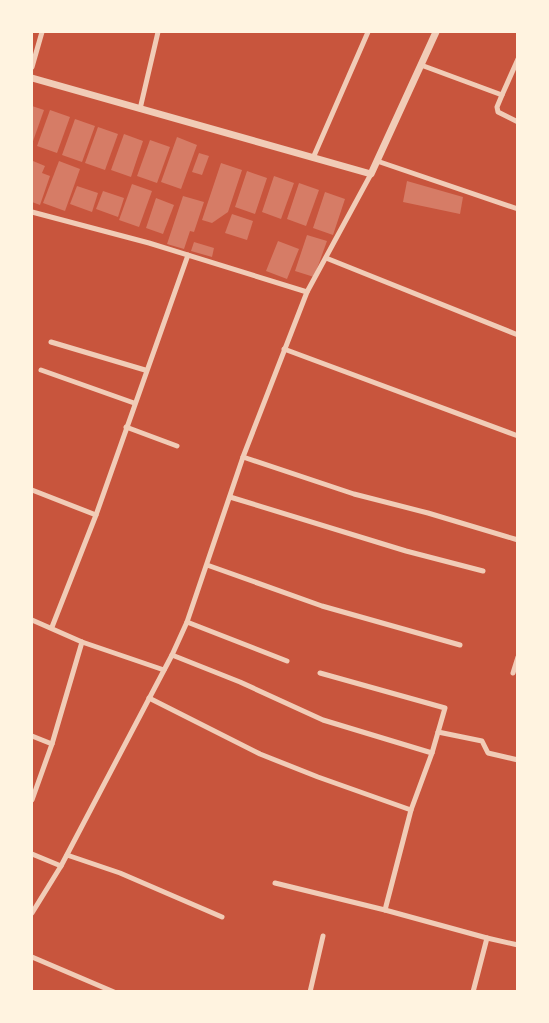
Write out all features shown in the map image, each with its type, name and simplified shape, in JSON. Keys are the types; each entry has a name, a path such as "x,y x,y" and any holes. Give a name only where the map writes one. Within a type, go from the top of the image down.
{"street":[{"path":"32,67 42,32"},
{"path":"140,109 158,32"},
{"path":"313,158 368,32"},
{"path":"32,913 67,855 172,655 187,622 243,458 308,292 371,174 436,32"},
{"path":"518,59 497,106 498,112 518,122"},
{"path":"421,65 502,95"},
{"path":"32,78 371,174"},
{"path":"377,160 518,209"},
{"path":"32,212 188,255 308,292"},
{"path":"52,627 96,515 145,370 188,255"},
{"path":"326,258 518,335"},
{"path":"51,342 145,370"},
{"path":"284,349 518,436"},
{"path":"41,370 134,403"},
{"path":"126,427 177,446"},
{"path":"243,458 354,494 518,540"},
{"path":"32,490 96,515"},
{"path":"230,496 406,551 483,571"},
{"path":"207,565 322,606 460,645"},
{"path":"32,620 82,642 164,670"},
{"path":"187,622 287,660"},
{"path":"32,800 52,744 82,642"},
{"path":"172,655 240,682 324,720 432,753"},
{"path":"513,673 518,657"},
{"path":"320,673 445,708 432,753 411,810 384,910"},
{"path":"149,698 261,754 411,810"},
{"path":"438,732 482,741 488,753 518,760"},
{"path":"32,736 52,744"},
{"path":"32,854 61,866"},
{"path":"67,855 120,873 222,917"},
{"path":"275,883 518,945"},
{"path":"310,992 323,936"},
{"path":"473,992 487,938"},
{"path":"32,957 114,992"}],"building":[{"path":"32,106 44,110 32,144"},
{"path":"50,110 70,117 57,153 37,146"},
{"path":"75,119 95,126 82,162 62,155"},
{"path":"98,127 118,134 105,170 85,163"},
{"path":"124,134 143,141 131,177 111,170"},
{"path":"177,137 197,145 181,189 161,182"},
{"path":"150,140 170,147 157,183 137,176"},
{"path":"199,153 209,156 202,175 192,172"},
{"path":"33,161 45,166 42,173 50,176 40,205 32,202"},
{"path":"59,161 80,169 65,211 43,203"},
{"path":"221,163 242,170 228,212 212,223 202,220"},
{"path":"247,171 267,178 255,214 235,207"},
{"path":"274,176 294,183 281,219 262,212"},
{"path":"407,181 463,197 460,214 403,202"},
{"path":"299,183 319,190 306,226 287,219"},
{"path":"132,184 152,191 139,227 119,220"},
{"path":"77,186 98,193 92,212 70,204"},
{"path":"103,191 124,198 118,217 96,209"},
{"path":"325,192 345,199 333,235 313,228"},
{"path":"183,196 204,202 194,232 190,231 184,249 167,244"},
{"path":"156,198 174,205 163,234 146,228"},
{"path":"232,214 253,221 247,240 225,233"},
{"path":"307,235 327,241 314,277 295,271"},
{"path":"278,241 299,249 287,279 266,271"},
{"path":"194,242 214,248 212,257 191,251"}]}
